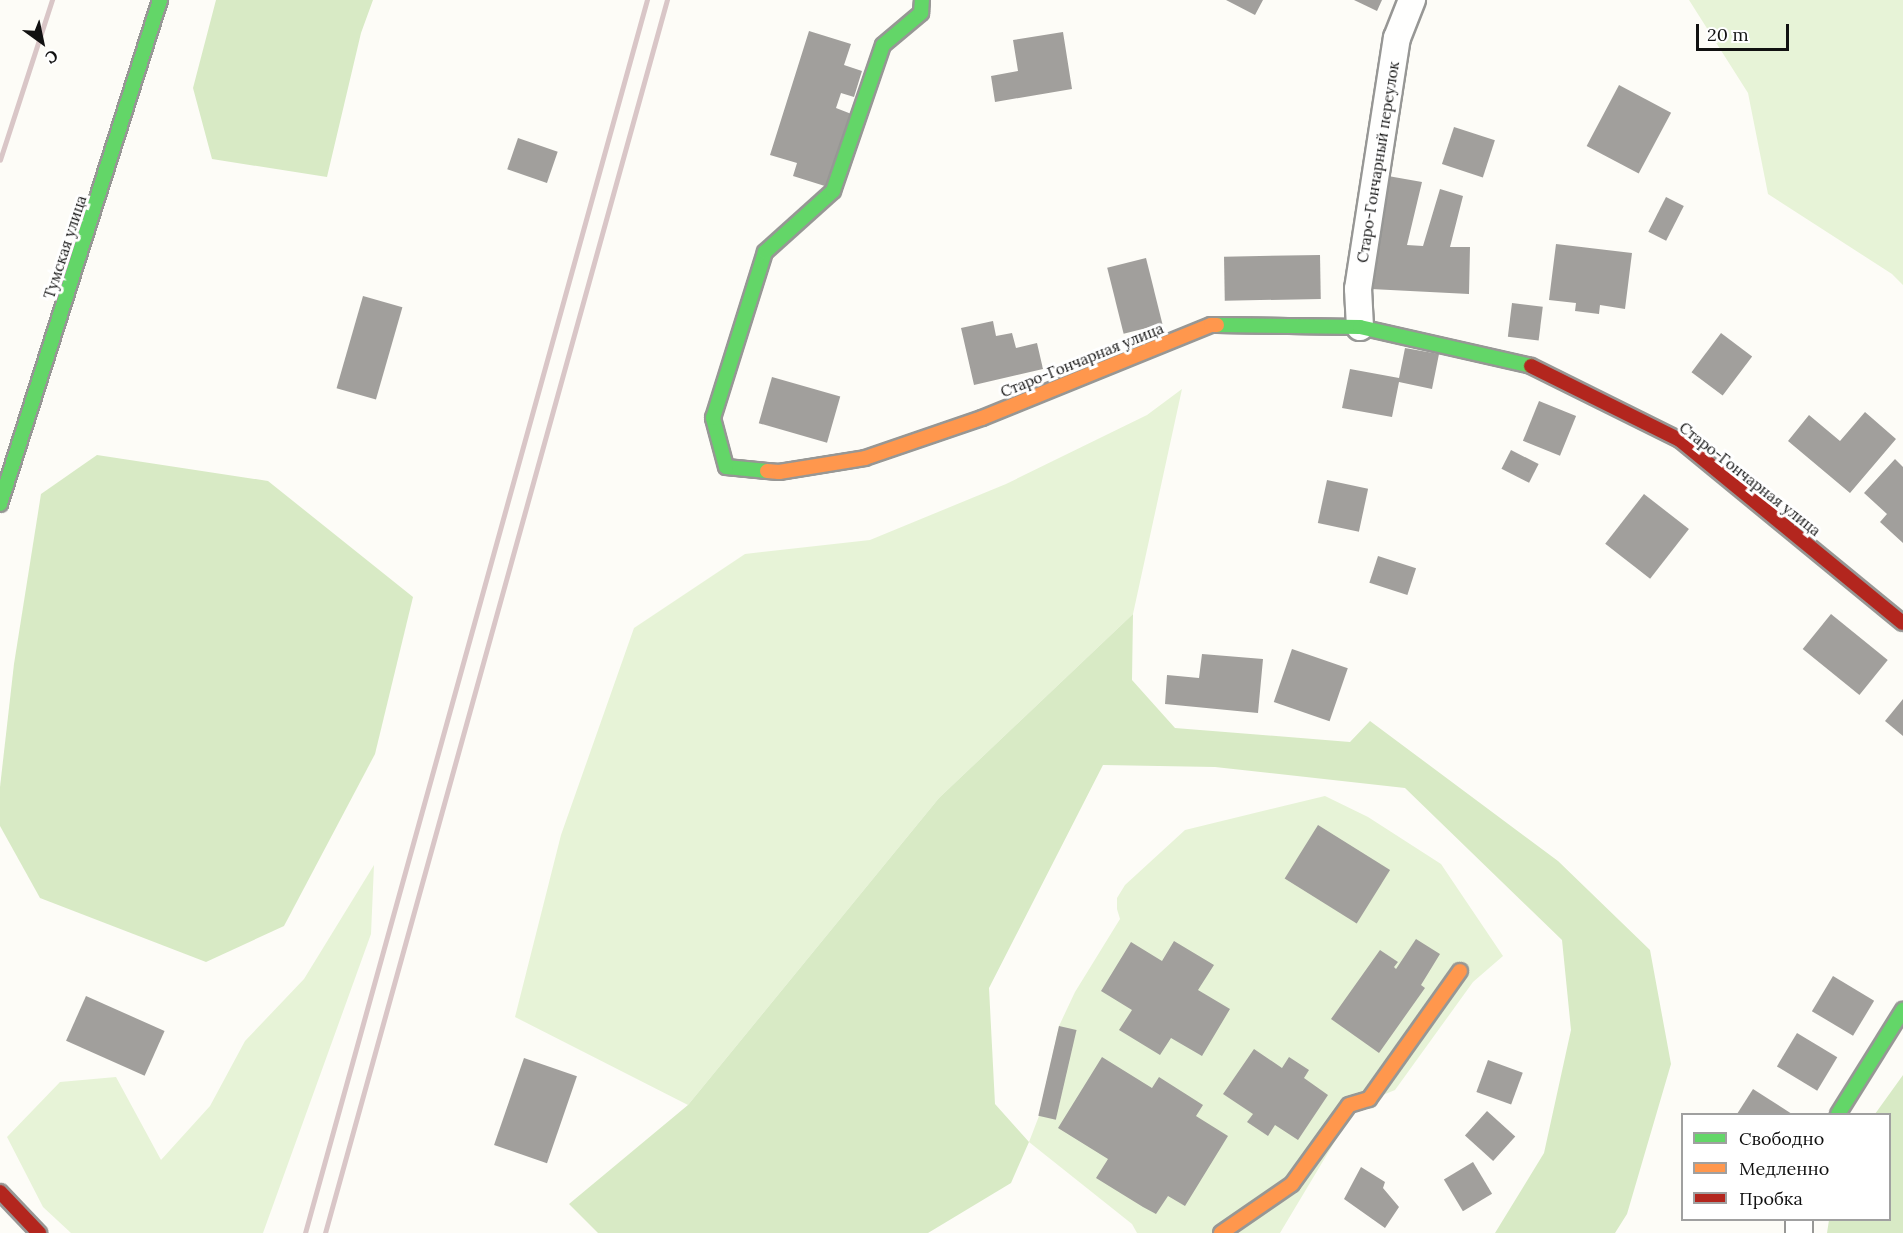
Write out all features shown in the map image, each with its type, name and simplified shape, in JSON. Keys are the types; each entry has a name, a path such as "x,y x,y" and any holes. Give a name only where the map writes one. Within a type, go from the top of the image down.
{"street":[{"name":"Тумская улица","path":"0,504 160,0"},
{"name":"Старо-Гончарная улица","path":"922,0 921,13 883,45 833,191 765,252 713,418 726,467 779,472 865,458 982,418 1211,325 1360,327 1539,368 1680,440 1903,624"},
{"name":"Старо-Гончарный переулок","path":"1360,327 1358,289 1395,49 1412,0"},
{"path":"1221,1233 1292,1184 1349,1106 1369,1099 1460,971"},
{"path":"1839,1113 1903,1010"},
{"path":"0,1192 39,1233"}],"green space":[{"path":"216,0 373,0 361,33 327,177 212,159 193,88"},
{"path":"1689,0 1903,0 1903,285 1892,274 1768,194 1748,93"},
{"path":"1182,389 1133,614 939,798 688,1105 515,1017 561,835 634,628 745,554 870,540 1006,484 1147,415"},
{"path":"97,455 268,481 413,597 375,754 284,926 206,962 40,898 0,826 0,787 14,664 41,494"},
{"path":"1133,614 1132,680 1175,728 1350,742 1370,721 1558,861 1650,950 1671,1064 1627,1214 1615,1233 1495,1233 1544,1153 1571,1030 1562,940 1405,788 1215,767 1103,765 989,988 995,1104 1029,1142 1011,1183 928,1233 598,1233 569,1204 688,1105 939,798"},
{"path":"1325,796 1368,817 1441,864 1503,956 1473,982 1395,1090 1356,1106 1280,1233 1137,1233 1132,1224 1029,1142 1039,1116 1059,1026 1075,992 1120,919 1117,898 1125,885 1185,830"},
{"path":"374,865 371,934 263,1233 71,1233 43,1207 7,1137 60,1082 116,1077 161,1160 210,1106 245,1041 304,979"},
{"path":"1903,1075 1903,1233 1827,1233 1829,1221 1891,1221 1891,1113 1876,1113"}],"building":[{"path":"1226,0 1263,0 1255,15"},
{"path":"1354,0 1382,0 1377,11"},
{"path":"809,31 851,44 844,65 862,71 854,97 841,93 836,108 854,115 828,187 793,176 797,163 770,155"},
{"path":"1063,32 1072,89 995,102 991,76 1018,71 1013,40"},
{"path":"1619,85 1671,113 1639,174 1587,146"},
{"path":"1454,127 1495,140 1483,177 1442,164"},
{"path":"518,138 558,152 547,183 507,169"},
{"path":"1388,176 1422,182 1407,245 1423,246 1440,189 1463,196 1450,247 1470,247 1469,294 1371,289"},
{"path":"1666,197 1684,206 1666,241 1648,232"},
{"path":"1556,244 1632,253 1625,309 1600,305 1599,314 1575,311 1576,303 1549,300"},
{"path":"1320,255 1321,299 1225,301 1224,257"},
{"path":"1146,258 1162,324 1124,334 1107,268"},
{"path":"363,296 402,307 376,400 337,388"},
{"path":"1512,303 1543,307 1539,341 1508,337"},
{"path":"993,321 996,336 1012,333 1016,348 1037,343 1043,369 974,385 961,328"},
{"path":"1721,333 1752,356 1723,396 1692,372"},
{"path":"1405,348 1439,354 1432,389 1399,382 1392,417 1342,408 1350,369 1399,378"},
{"path":"772,377 840,397 827,443 759,423"},
{"path":"1539,401 1576,416 1560,456 1523,441"},
{"path":"1865,412 1896,439 1850,493 1788,441 1809,415 1840,441"},
{"path":"1511,450 1539,464 1529,483 1501,469"},
{"path":"1895,459 1903,467 1903,543 1880,522 1887,514 1864,493"},
{"path":"1327,480 1368,489 1359,532 1318,523"},
{"path":"1644,494 1689,529 1650,579 1605,544"},
{"path":"1378,556 1416,568 1407,595 1369,583"},
{"path":"1831,614 1888,660 1859,695 1803,649"},
{"path":"1292,649 1348,668 1330,721 1274,702"},
{"path":"1202,654 1263,659 1258,713 1165,704 1167,675 1199,678"},
{"path":"1903,699 1903,736 1885,721"},
{"path":"1318,825 1390,870 1357,923 1285,878"},
{"path":"1416,939 1440,954 1421,985 1425,988 1379,1053 1331,1019 1380,950 1398,962 1394,967 1396,969"},
{"path":"1174,941 1214,965 1198,990 1230,1009 1202,1056 1171,1038 1160,1055 1119,1030 1132,1010 1101,991 1131,942 1162,961"},
{"path":"1833,976 1874,1001 1853,1036 1812,1011"},
{"path":"86,996 165,1031 145,1076 66,1041"},
{"path":"1059,1026 1077,1030 1056,1120 1038,1116"},
{"path":"1797,1033 1837,1057 1817,1091 1777,1066"},
{"path":"1254,1049 1282,1068 1289,1057 1309,1070 1304,1078 1328,1095 1298,1140 1275,1125 1268,1136 1247,1122 1253,1114 1223,1094"},
{"path":"1102,1057 1152,1088 1159,1077 1203,1105 1196,1116 1228,1136 1185,1206 1168,1196 1156,1214 1143,1207 1096,1178 1108,1159 1058,1128"},
{"path":"524,1058 577,1076 547,1163 494,1145"},
{"path":"1488,1060 1523,1073 1511,1105 1476,1092"},
{"path":"1753,1089 1790,1113 1738,1113"},
{"path":"1487,1111 1515,1136 1493,1161 1465,1136"},
{"path":"1473,1162 1492,1194 1463,1211 1444,1180"},
{"path":"1361,1167 1385,1182 1383,1188 1399,1207 1385,1228 1344,1199"}],"railway":[{"path":"0,160 52,0"},
{"path":"305,1233 647,0"},
{"path":"325,1233 667,0"}],"traffic: fast":[{"path":"0,504 160,0"},
{"path":"767,471 726,467 713,418 765,252 833,191 883,45 921,13 922,0"},
{"path":"1217,325 1360,327 1531,366"},
{"path":"1839,1113 1903,1010"}],"traffic: slow":[{"path":"767,471 779,472 865,458 982,418 1211,325 1217,325"},
{"path":"1221,1233 1292,1184 1349,1105 1369,1099 1460,971"}],"traffic: jam":[{"path":"1531,366 1680,440 1903,623"},
{"path":"0,1192 39,1233"}]}
